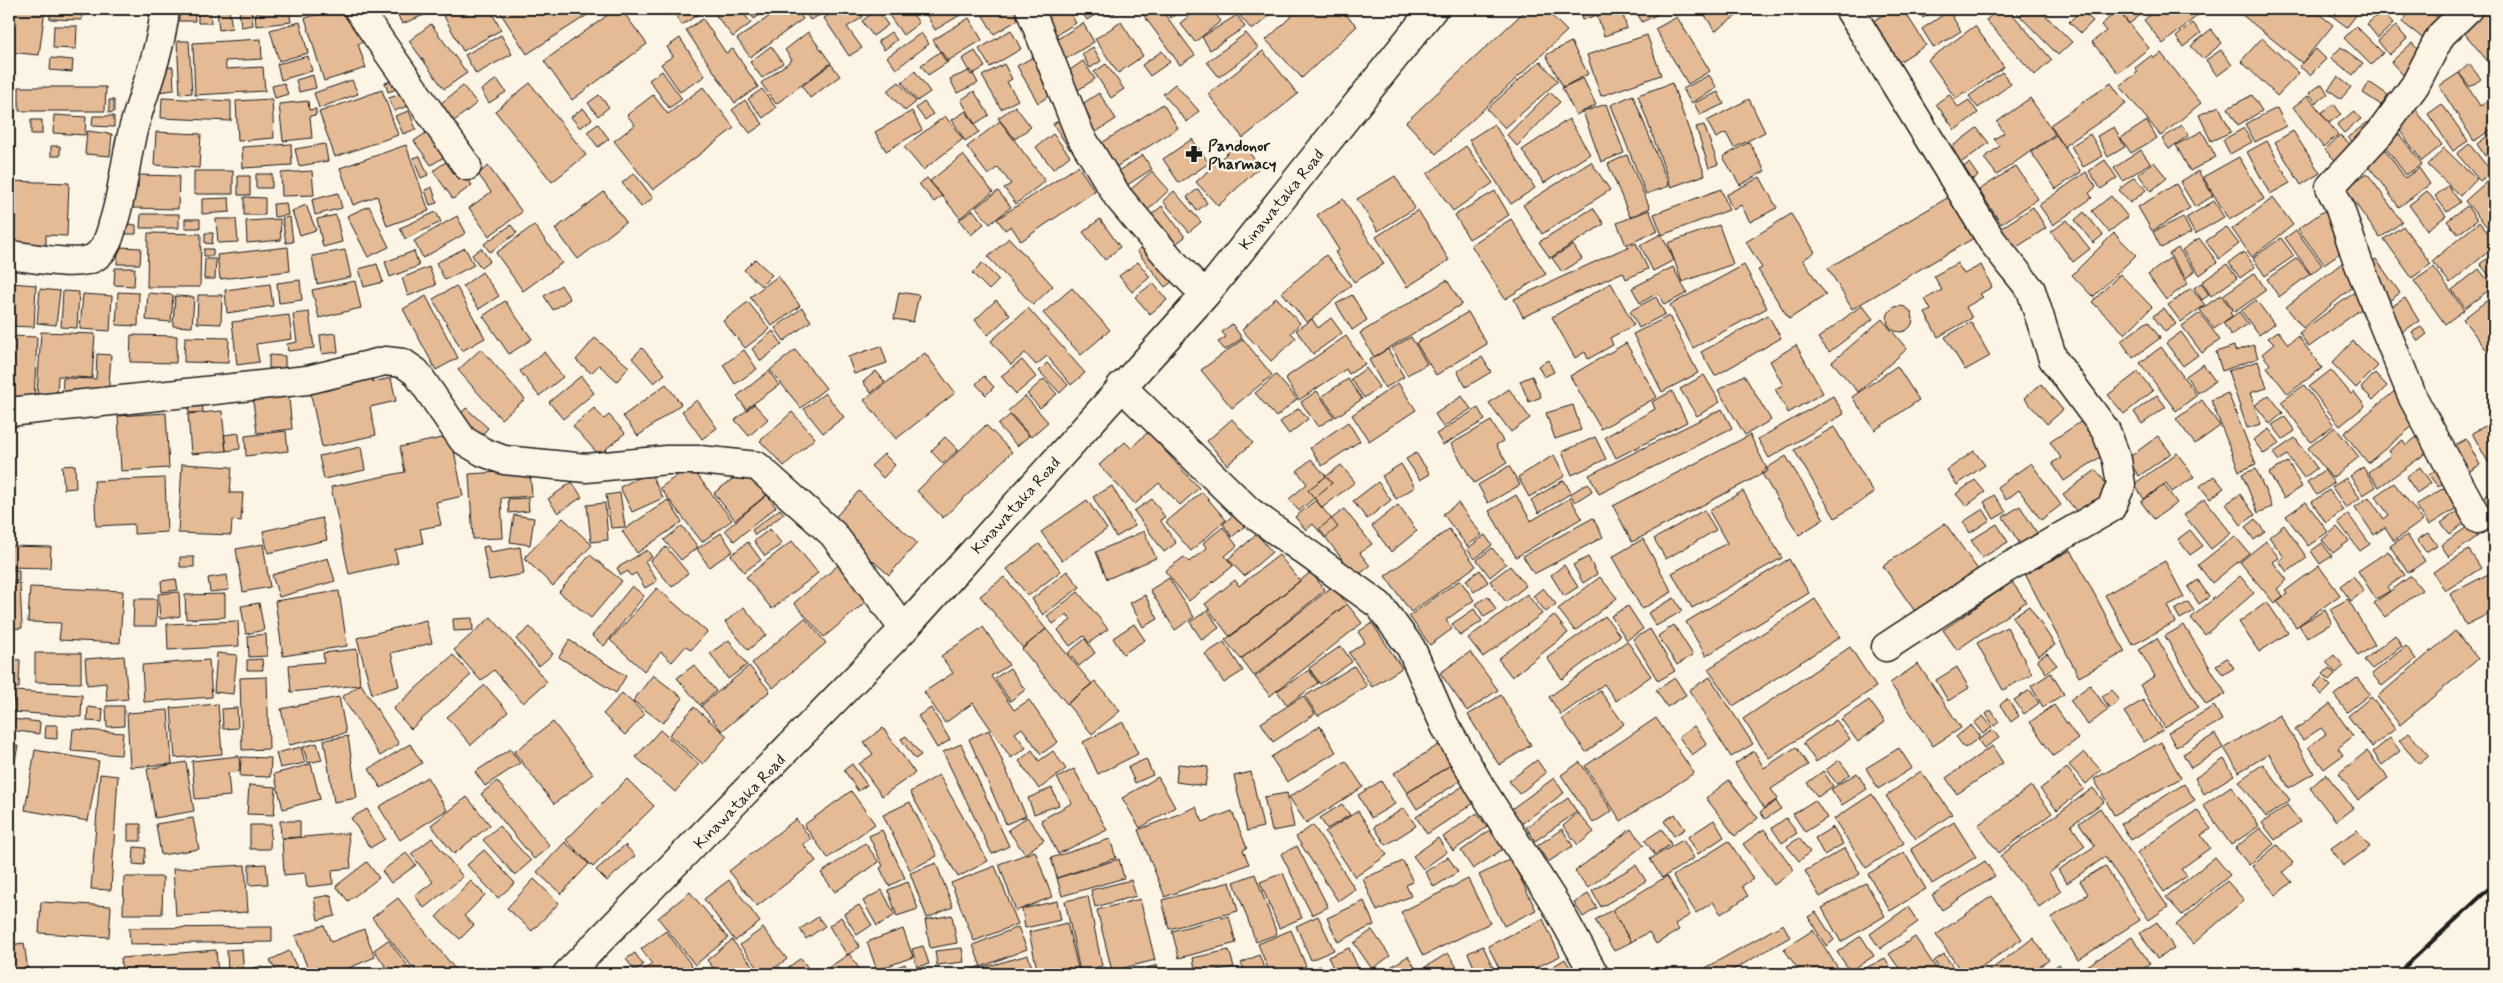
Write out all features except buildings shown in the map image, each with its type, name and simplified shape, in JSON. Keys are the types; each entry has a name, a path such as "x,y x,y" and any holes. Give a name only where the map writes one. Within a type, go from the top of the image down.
{"street":[{"path":"9,255 79,262 94,258 103,250 114,223 133,131 155,61 163,29 165,9"},
{"path":"358,9 467,166"},
{"path":"1030,9 1080,135 1118,197 1171,260 1205,295"},
{"name":"Kinawataka Road","path":"567,974 904,629 1205,295 1433,9"},
{"path":"1850,9 1992,241 2031,290 2053,359 2106,431 2117,460 2121,485 2111,508 2005,569 1886,647"},
{"path":"2468,9 2441,35 2415,85 2380,133 2330,187 2413,398 2478,519"},
{"path":"9,412 307,380 384,361 403,363 416,372 463,440 483,452 504,460 586,468 667,460 700,460 756,466 833,534 904,629"},
{"path":"1121,386 1249,512 1379,605 1411,648 1445,726 1481,788 1556,905 1594,974"}],"railway":[{"path":"2397,974 2494,884"}],"place":[{"name":"Pandonor Pharmacy","path":"1194,154"}]}
